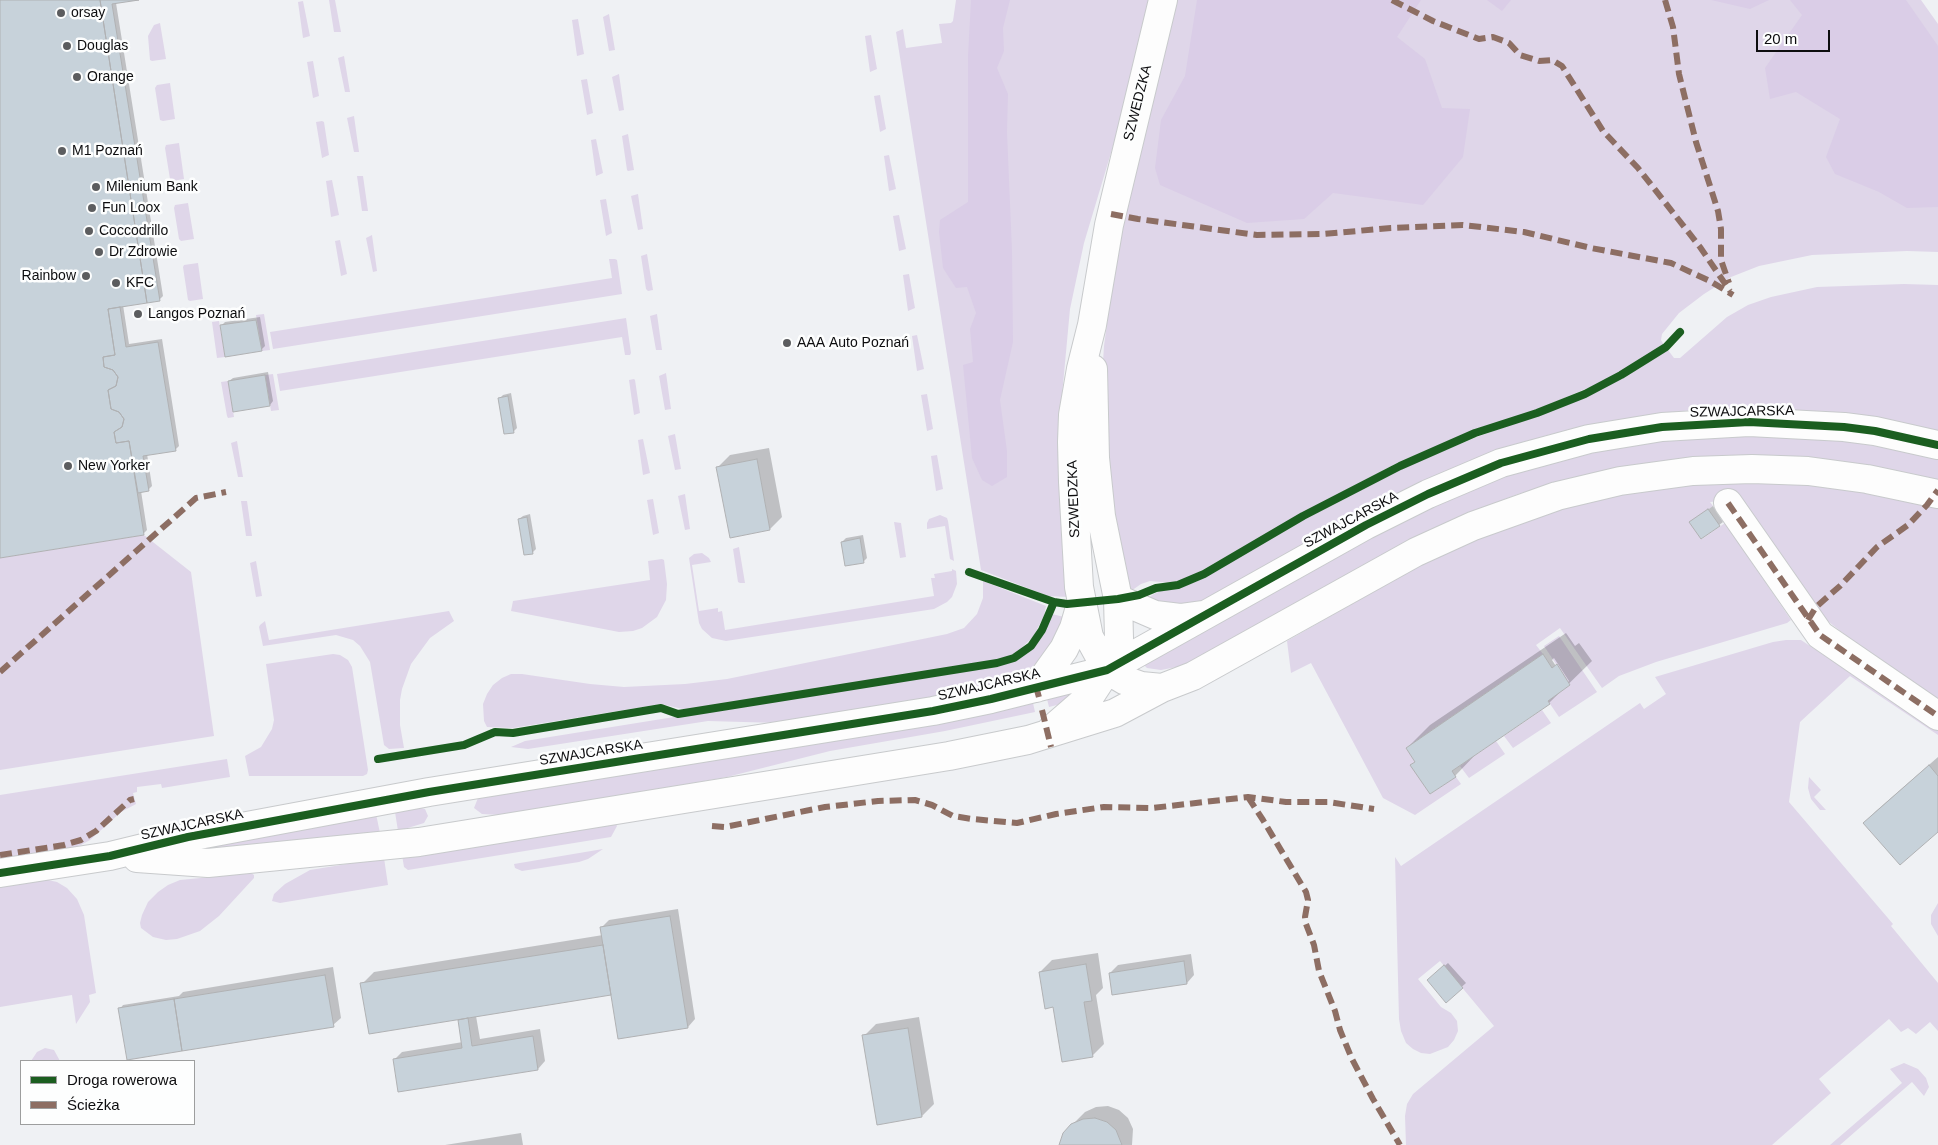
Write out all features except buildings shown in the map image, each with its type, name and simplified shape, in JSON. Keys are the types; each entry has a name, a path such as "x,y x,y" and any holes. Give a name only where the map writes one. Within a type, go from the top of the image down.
{"street":[{"name":"SZWEDZKA","path":"1162,688 1141,686 1124,680 1108,670 1092,646 1086,629 1082,602 1073,482 1073,415 1081,369 1092,325 1109,225 1163,0"},
{"name":"SZWEDZKA","path":"1048,734 1090,696 1108,670 1119,638 1118,599 1101,516 1096,458 1092,325"},
{"name":"SZWAJCARSKA","path":"0,873 110,856 188,837 429,792 933,711 991,700 1108,670 1358,529 1428,494 1502,463 1589,439 1662,427 1750,422 1844,427 1938,445"},
{"name":"SZWAJCARSKA","path":"110,856 208,864 410,843 993,748 1048,734 1114,712 1162,688 1194,676 1354,586 1442,540 1523,507 1576,491 1627,480 1668,474 1752,469 1808,472 1867,479 1938,494"},
{"path":"1728,503 1820,635 1938,716"},
{"path":"1118,599 1155,615 1180,618 1211,613"},
{"name":"SZWAJCARSKA","path":"1036,688 1064,649 1074,628 1082,602"}],"shaded area":[{"path":"329,0 335,0 341,32 334,32"},
{"path":"956,0 1150,0 1119,126 1084,243 1070,309 1061,406 1068,597 1048,596 981,570 896,32 903,29 906,48 942,43 939,24 951,23 953,21"},
{"path":"971,0 1010,0 1003,28 1004,51 997,68 1008,94 1007,132 1012,251 1013,342 1000,400 1007,451 1007,477 992,486 982,480 972,458 963,365 973,362 970,329 976,313 967,287 956,288 943,268 939,232 940,220 968,202 968,56"},
{"path":"1175,0 1921,0 1938,24 1938,252 1907,251 1812,255 1759,266 1731,277 1679,313 1662,334 1661,340 1664,345 1609,379 1536,410 1475,430 1399,462 1301,514 1185,580 1171,583 1150,581 1141,584 1131,591 1126,583 1119,562 1101,393 1104,346 1116,256"},
{"path":"1197,0 1421,0 1397,37 1425,59 1442,108 1470,109 1463,157 1423,205 1333,193 1304,219 1247,223 1160,185 1155,168 1161,120 1185,76"},
{"path":"1487,0 1511,0 1502,11"},
{"path":"1711,0 1769,0 1750,9"},
{"path":"1790,0 1906,0 1938,46 1938,207 1907,208 1879,192 1835,174 1826,157 1840,119 1796,92 1770,99 1765,68 1802,15"},
{"path":"303,1 310,36 303,38 298,2"},
{"path":"609,14 615,50 609,51 603,17"},
{"path":"578,19 584,54 577,56 572,20"},
{"path":"160,23 166,59 152,61 150,60 148,36 154,25"},
{"path":"871,35 877,69 870,72 865,36"},
{"path":"344,56 350,92 345,92 338,58"},
{"path":"313,61 319,96 313,98 307,62"},
{"path":"619,74 624,110 619,111 612,77"},
{"path":"587,79 593,113 587,115 581,80"},
{"path":"170,83 175,119 163,121 160,120 155,88 157,85"},
{"path":"880,95 886,129 880,132 874,96"},
{"path":"354,116 359,152 354,152 347,118"},
{"path":"316,122 324,122 329,155 322,158"},
{"path":"628,134 634,170 628,171 622,136"},
{"path":"596,139 603,173 596,176 591,140"},
{"path":"179,143 184,179 172,181 170,179 165,148 166,145"},
{"path":"889,155 896,189 889,191 884,156"},
{"path":"357,176 363,176 368,211 362,211"},
{"path":"332,180 339,215 331,217 326,181"},
{"path":"638,194 643,229 638,230 631,196"},
{"path":"606,199 612,233 606,236 600,200"},
{"path":"188,203 194,239 181,241 179,239 174,208 175,205"},
{"path":"899,215 906,249 899,251 893,216"},
{"path":"372,235 377,271 373,272 366,238"},
{"path":"340,240 347,274 341,276 335,241"},
{"path":"647,254 653,290 648,291 646,289 641,256"},
{"path":"609,259 617,260 622,294 273,349 270,332 612,278"},
{"path":"198,263 203,299 190,301 188,300 183,267 184,265"},
{"path":"909,274 915,308 908,311 903,275"},
{"path":"1904,284 1938,285 1938,431 1861,416 1785,409 1692,410 1642,416 1593,425 1548,435 1500,450 1409,488 1362,512 1193,607 1144,602 1160,591 1180,588 1198,581 1305,519 1402,468 1477,437 1572,403 1628,375 1668,350 1674,358 1680,358 1727,317 1748,305 1771,297 1817,287"},
{"path":"264,314 270,350 262,351 256,315"},
{"path":"657,314 662,350 656,350 650,316"},
{"path":"626,318 630,355 625,355 622,337 280,391 277,374"},
{"path":"219,321 225,357 217,358 212,322"},
{"path":"917,335 924,369 917,371 912,336"},
{"path":"666,373 671,409 665,410 659,376"},
{"path":"273,374 279,410 271,411 265,375"},
{"path":"634,379 640,413 634,415 629,380"},
{"path":"228,381 234,417 228,418 221,382"},
{"path":"927,394 933,429 927,431 921,395"},
{"path":"675,434 681,469 675,470 668,436"},
{"path":"1722,436 1782,436 1837,440 1894,449 1938,459 1938,481 1890,469 1782,456 1725,456 1669,461 1566,480 1518,494 1462,516 1187,665 1161,670 1147,668 1144,665 1394,525 1453,497 1509,475 1608,449 1666,440"},
{"path":"643,439 650,473 643,475 638,440"},
{"path":"237,441 243,477 238,477 231,443"},
{"path":"937,455 943,489 936,491 931,456"},
{"path":"1724,483 1777,483 1831,487 1882,495 1938,508 1938,700 1866,652 1818,613 1741,499 1710,502 1713,506 1690,523 1702,539 1725,523 1791,620 1787,623 1656,662 1619,676 1602,688 1560,628 1536,645 1543,654 1406,748 1415,762 1411,765 1430,794 1456,777 1461,784 1415,815 1383,798 1311,663 1291,673 1287,641 1422,564 1473,540 1571,506 1628,493 1676,486"},
{"path":"685,494 690,529 685,530 678,496"},
{"path":"653,499 659,533 653,535 647,500"},
{"path":"241,501 247,501 252,536 246,536"},
{"path":"940,515 947,518 948,521 954,561 950,559 945,526 927,529 929,519"},
{"path":"894,522 901,523 906,557 900,558"},
{"path":"144,535 191,572 214,736 0,770 0,558"},
{"path":"739,547 745,583 738,582 733,549"},
{"path":"702,553 711,562 692,565 699,611 718,608 718,612 722,611 725,630 934,596 931,578 935,578 934,574 952,571 952,569 956,571 957,584 952,597 934,609 726,641 712,638 702,629 699,623 689,558 694,554"},
{"path":"664,560 667,584 666,600 657,617 642,628 619,632 511,611 513,601 650,580 648,561"},
{"path":"256,561 262,596 256,597 250,563"},
{"path":"983,581 1046,606 1044,616 1033,637 1016,653 997,661 687,710 661,704 513,728 487,727 484,721 483,704 487,694 493,685 511,674 624,687 685,684 727,679 947,634 964,628 977,614 983,598"},
{"path":"449,611 454,621 430,638 411,664 402,689 400,725 404,748 389,749 384,745 370,662 360,646 353,640 336,635 263,646 259,627 265,621 269,640"},
{"path":"1052,614 1064,617 1060,630 1042,659 1013,679 995,686 779,723 708,721 528,749 511,747 525,741 997,665 1020,657 1029,650 1038,641"},
{"path":"1559,636 1597,692 1559,717 1548,701 1570,685 1544,646"},
{"path":"1801,640 1938,731 1938,735 1850,676 1800,722 1789,802 1893,924 1891,926 1938,983 1938,1031 1930,1022 1916,1034 1908,1028 1901,1032 1889,1019 1819,1079 1831,1093 1772,1145 1406,1145 1405,1116 1407,1104 1413,1094 1494,1026 1440,961 1418,979 1441,1007 1451,1013 1457,1021 1458,1031 1448,1047 1430,1054 1421,1053 1406,1043 1399,1019 1395,857 1401,866 1640,703 1644,709 1666,694 1655,677 1773,642"},
{"path":"333,654 340,655 348,660 352,667 368,770 367,774 363,776 249,776 245,756 261,747 272,729 274,720 266,664"},
{"path":"1076,691 1061,704 1049,707 1047,699"},
{"path":"1033,703 1035,712 945,731 830,751 727,777 500,815 482,814 474,808 478,798 482,796 945,723"},
{"path":"1542,710 1551,723 1513,748 1504,736"},
{"path":"1496,741 1505,754 1469,778 1460,766"},
{"path":"227,759 230,777 162,788 161,784 137,787 137,792 133,793 136,804 121,812 90,840 81,845 66,850 0,860 0,795"},
{"path":"1809,777 1821,790 1814,797 1826,810 1820,810 1811,799 1808,788"},
{"path":"425,809 428,816 424,823 398,831 395,812"},
{"path":"376,814 380,833 159,855"},
{"path":"616,824 617,826 611,837 408,870 404,867 402,855"},
{"path":"603,849 588,859 579,862 522,871 515,868 514,864"},
{"path":"384,858 388,885 280,903 272,901 274,894 285,884 310,870"},
{"path":"251,873 254,875 254,878 219,916 200,931 177,939 166,940 153,937 141,928 142,915 148,902 168,885 180,880"},
{"path":"48,880 57,882 67,888 77,899 84,915 96,993 89,995 90,1002 76,1024 72,995 0,1007 0,887"},
{"path":"1938,903 1938,936 1931,924 1931,915"},
{"path":"45,1048 54,1050 59,1060 32,1060 37,1052"},
{"path":"1904,1063 1918,1069 1926,1078 1929,1087 1924,1096 1912,1082 1840,1145 1830,1145 1902,1083 1890,1069"}],"marked path":[{"path":"1392,0 1433,21 1479,39 1493,37 1509,43 1520,55 1539,61 1552,60 1562,66 1603,131 1638,168 1700,247 1730,291"},
{"path":"1665,0 1673,27 1679,74 1696,142 1718,211 1721,229 1721,260 1729,283"},
{"path":"1111,214 1257,235 1323,234 1391,228 1463,225 1524,232 1591,248 1671,263 1710,281 1733,295"},
{"path":"1808,620 1816,607 1840,586 1877,547 1908,525 1938,490"},
{"path":"0,672 196,498 226,492"},
{"path":"1728,503 1820,635 1938,716"},
{"path":"1031,668 1040,701"},
{"path":"1042,710 1051,747"},
{"path":"1248,797 1306,892 1308,900 1305,917 1306,924 1314,945 1319,971 1335,1011 1340,1030 1352,1059 1400,1145"},
{"path":"712,826 725,827 825,807 878,801 915,800 932,805 953,816 1017,823 1056,814 1104,807 1152,808 1248,797 1286,802 1328,802 1374,809"},
{"path":"0,855 64,845 81,840 96,831 130,800 134,799"}],"cycle path":[{"path":"378,759 464,745 495,732 513,733 661,708 678,714 997,663 1014,658 1031,646 1042,630 1054,602 1067,604 1118,599 1139,595 1156,588 1178,585 1204,574 1303,516 1400,466 1475,433 1537,413 1585,394 1621,375 1666,347 1680,332"},
{"path":"0,873 110,856 188,837 429,792 933,711 991,699 1107,670 1366,525 1428,494 1501,463 1589,439 1662,427 1749,422 1844,427 1875,431 1938,445"},
{"path":"969,572 1054,602"}],"place":[{"name":"orsay","path":"61,13"},
{"name":"Douglas","path":"67,46"},
{"name":"Orange","path":"77,77"},
{"name":"M1 Poznań","path":"62,151"},
{"name":"Milenium Bank","path":"96,187"},
{"name":"Fun Loox","path":"92,208"},
{"name":"Coccodrillo","path":"89,231"},
{"name":"Dr Zdrowie","path":"99,252"},
{"name":"Rainbow","path":"86,276"},
{"name":"KFC","path":"116,283"},
{"name":"Langos Poznań","path":"138,314"},
{"name":"AAA Auto Poznań","path":"787,343"},
{"name":"New Yorker","path":"68,466"}]}
